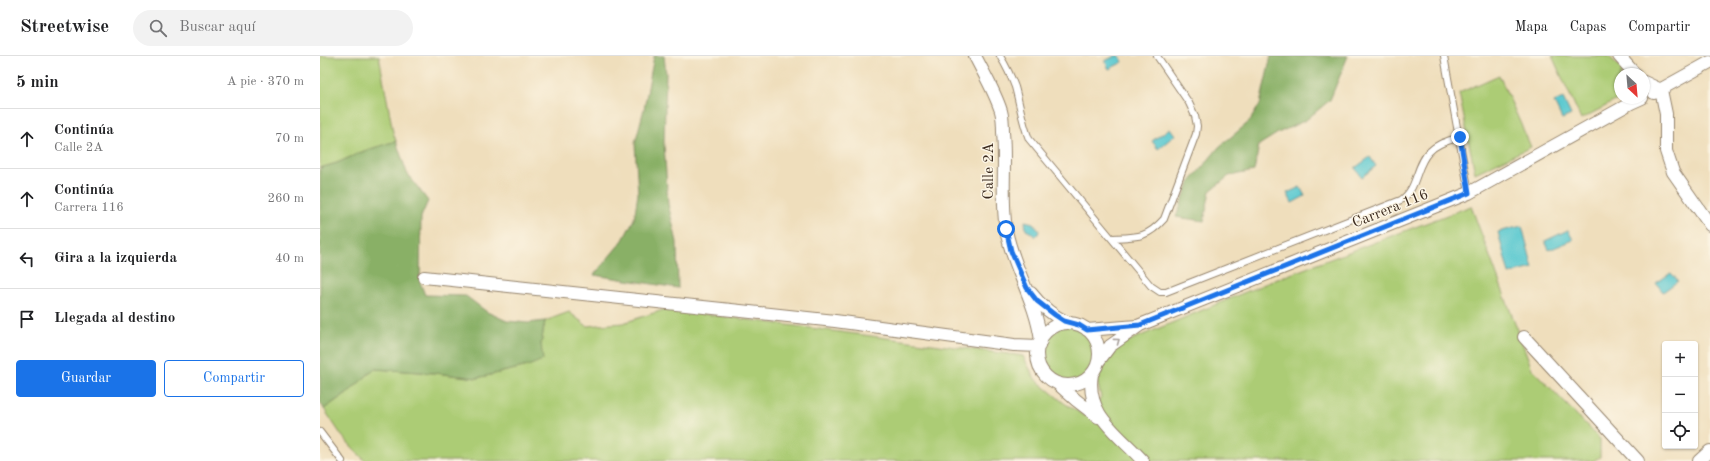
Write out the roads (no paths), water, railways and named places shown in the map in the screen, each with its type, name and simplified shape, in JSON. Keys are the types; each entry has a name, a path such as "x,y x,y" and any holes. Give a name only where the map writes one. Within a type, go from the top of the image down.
{"street":[{"name":"Calle 2A","path":"975,56 1002,112 1006,229 1011,251 1027,288 1035,312 1039,348"},
{"path":"1619,56 1630,68"},
{"name":"Carrera 116","path":"1650,95 1662,90 1710,62"},
{"path":"1650,85 1662,90 1666,114 1666,151 1673,172 1710,225"},
{"name":"Carrera 116","path":"1098,362 1110,346 1140,325 1469,193 1629,104"},
{"path":"424,277 835,321 1039,348"},
{"name":"Calle 2A","path":"1027,288 1037,301 1055,315 1070,323"},
{"path":"1104,421 1076,400 1058,383 1050,379 1040,366 1039,348 1046,333 1053,328 1070,323 1079,325 1087,330 1098,344 1098,362 1092,374 1091,381 1092,400 1096,410 1104,421 1143,461"},
{"name":"Carrera 116","path":"1087,330 1140,325"},
{"path":"1524,337 1638,461"},
{"path":"1058,383 1073,385 1080,383 1092,374"},
{"path":"1699,461 1710,451"}],"lane":[{"path":"1000,56 1009,72 1015,89 1023,126 1029,139 1155,290 1166,292 1401,200 1411,191 1422,160 1429,151 1439,144 1460,137"},
{"path":"1113,238 1145,235 1156,228 1164,219 1196,134 1195,116 1189,103 1157,56"},
{"path":"1444,56 1469,193"},
{"path":"320,432 342,461"}],"water":[{"path":"1115,56 1120,56 1123,62 1109,69 1105,61"},
{"path":"1563,98 1571,115 1562,119 1554,102"},
{"path":"1170,128 1175,135 1158,149 1152,141"},
{"path":"1370,157 1376,166 1362,177 1355,168"},
{"path":"1300,187 1305,196 1292,203 1287,193"},
{"path":"1025,221 1033,223 1039,231 1035,237 1032,233 1026,230"},
{"path":"1522,226 1533,268 1509,274 1498,232"},
{"path":"1568,230 1573,240 1549,250 1545,241"},
{"path":"1671,273 1678,281 1663,292 1656,283"}]}
